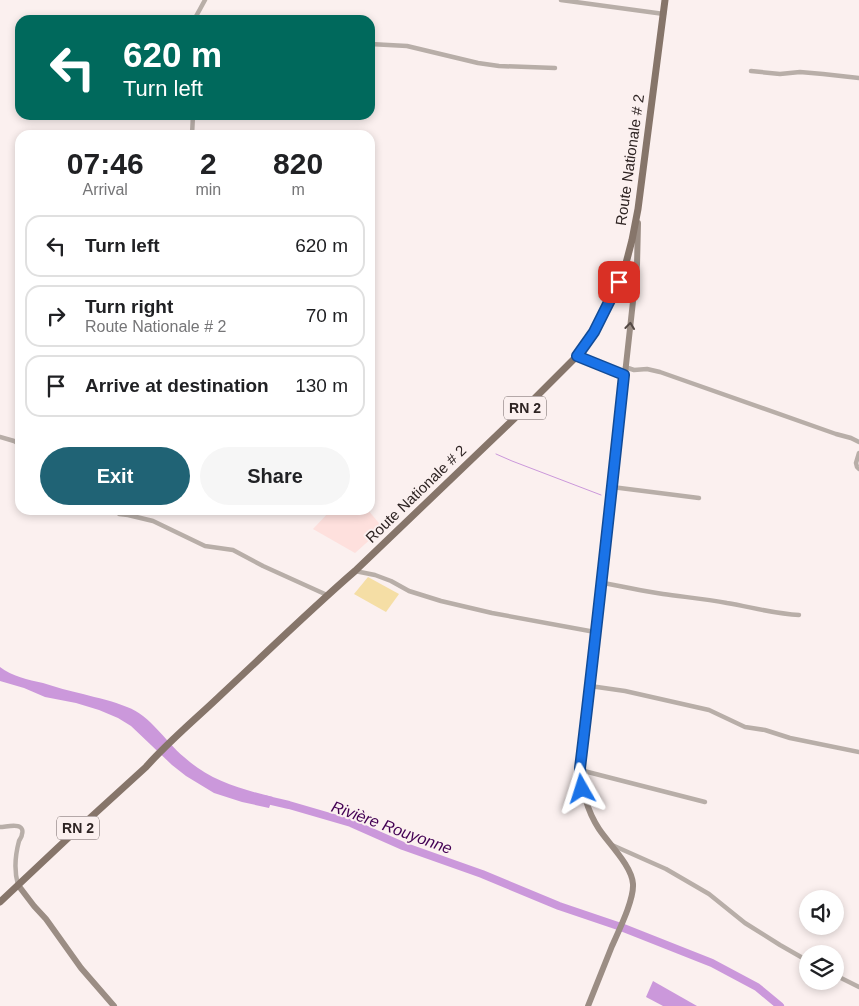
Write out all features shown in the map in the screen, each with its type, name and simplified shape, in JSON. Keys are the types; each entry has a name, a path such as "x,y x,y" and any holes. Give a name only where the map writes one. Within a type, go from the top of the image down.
{"main road":[{"name":"Route Nationale # 2","path":"0,902 355,571 518,416 577,356 594,332 619,282 632,240 638,209 665,0"},
{"path":"588,1006 624,920 633,884 630,874 612,844 600,830 588,809 582,789 580,770 637,264 638,209"},
{"path":"577,356 624,371"},
{"path":"18,885 46,919 81,968 114,1006"}],"street":[{"path":"197,15 205,0"},
{"path":"561,0 664,14"},
{"path":"375,44 407,46 499,66 555,68"},
{"path":"751,71 780,74 800,72 859,78"},
{"path":"624,371 647,369 660,372 859,442"},
{"path":"0,436 15,442"},
{"path":"859,453 856,463 856,468 859,469"},
{"path":"612,486 699,498"},
{"path":"128,515 154,521 205,546 233,550 263,566 328,595"},
{"path":"355,571 375,575 391,581 408,591 441,601 492,613 595,632"},
{"path":"602,583 660,594 752,607 770,612 799,615"},
{"path":"590,686 625,691 709,710 744,727 765,730 790,738 859,752"},
{"path":"580,770 705,802"},
{"path":"0,828 19,826 22,829 23,833 19,842 16,862 18,885"},
{"path":"612,844 666,869 709,894 745,923 799,957"},
{"path":"844,980 859,987"}],"shaded area":[{"path":"326,515 372,515 383,528 355,553 313,529"},
{"path":"368,577 399,594 386,612 354,594"},
{"path":"0,667 20,677 111,701 136,711 151,723 177,751 204,772 237,787 273,797 269,808 214,793 186,776 131,726 118,718 99,710 45,697 0,681"},
{"path":"653,981 697,1006 663,1006 646,997"}],"waterway":[{"path":"496,454 601,495"},
{"name":"Rivière Rouyonne","path":"263,799 351,823 403,846 482,874 559,906 621,927 712,963 757,987 780,1006"}],"route":[{"path":"582,789 580,768 624,375 577,356 594,332 619,282"}]}
